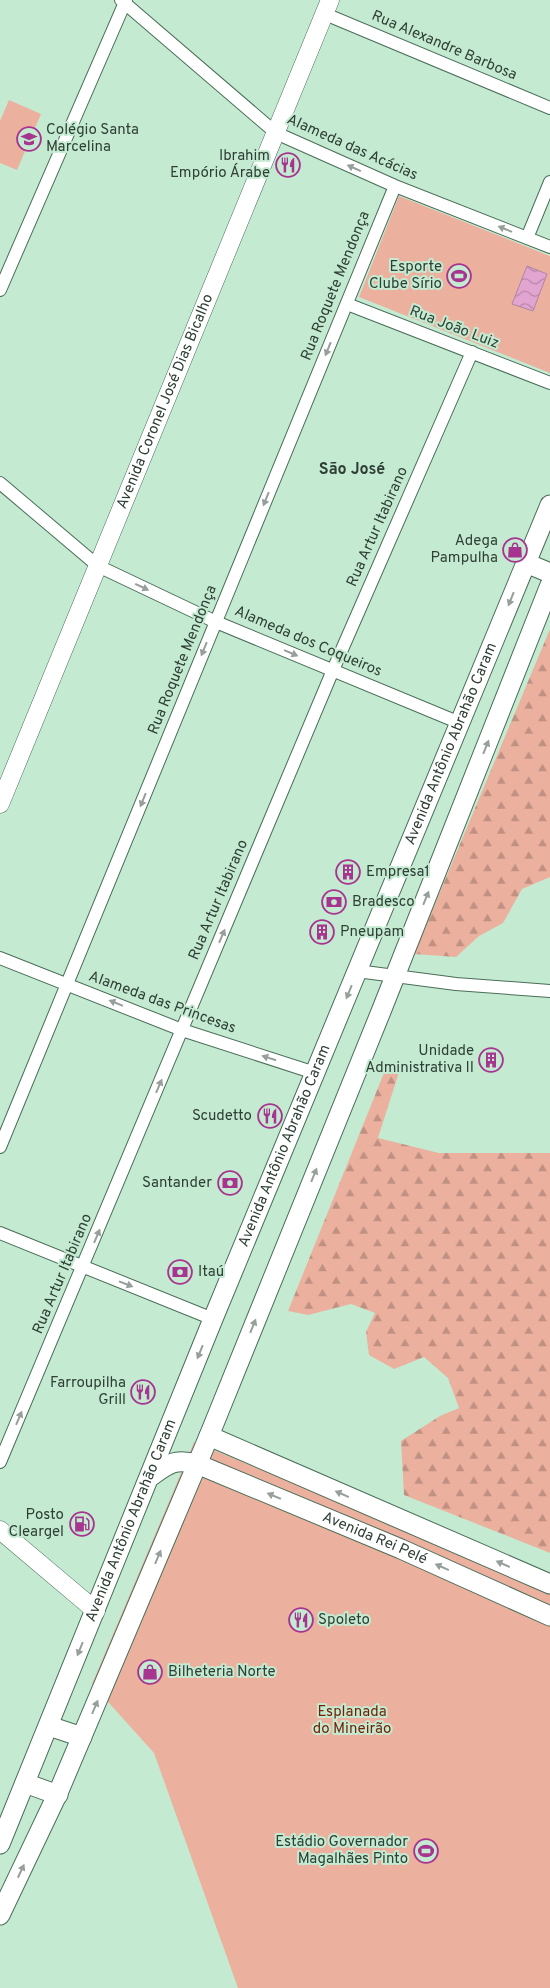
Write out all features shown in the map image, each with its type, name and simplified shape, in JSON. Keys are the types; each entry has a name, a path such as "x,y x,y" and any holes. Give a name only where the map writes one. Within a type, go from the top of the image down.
{"main road":[{"name":"Avenida Antônio Abrahão Caram","path":"0,1844 213,1319 550,506"},
{"path":"526,563 550,573"},
{"path":"0,1915 58,1795 209,1436 396,976 550,586"},
{"name":"Avenida Rei Pelé","path":"209,1436 549,1585"},
{"name":"Avenida Rei Pelé","path":"150,1477 171,1462 185,1461 197,1464 335,1521 550,1616"},
{"path":"335,1521 387,1513"},
{"path":"49,1726 82,1737"},
{"path":"25,1783 58,1795"}],"street":[{"name":"Alameda das Acácias","path":"124,1 276,133 395,186 550,247"},
{"path":"0,290 124,1"},
{"name":"Avenida Coronel José Dias Bicalho","path":"0,804 328,7"},
{"name":"Rua Alexandre Barbosa","path":"328,7 550,108"},
{"path":"527,238 550,182"},
{"name":"Rua Roquete Mendonça","path":"0,1147 395,186"},
{"name":"Rua João Luiz","path":"347,304 550,383"},
{"name":"Rua Artur Itabirano","path":"0,1462 333,670 472,352"},
{"name":"Alameda dos Coqueiros","path":"0,483 98,566 216,622 460,723"},
{"name":"Alameda das Princesas","path":"0,958 182,1030 315,1073"},
{"path":"357,971 456,984 550,991"},
{"path":"0,1233 213,1319"},
{"path":"0,1530 96,1611"}],"green space":[{"path":"9,100 41,114 17,170 0,163 0,121"},
{"name":"Esporte Clube Sírio","path":"399,196 550,256 550,373 359,297"},
{"path":"550,629 550,877 522,889 503,923 479,936 456,957 414,954"},
{"path":"386,1068 399,1072 378,1138 439,1153 550,1153 550,1553 404,1495 401,1441 440,1416 459,1408 448,1378 424,1357 394,1369 369,1355 366,1332 375,1313 351,1304 308,1315 288,1311"},
{"name":"Esplanada do Mineirão","path":"194,1442 550,1588 550,1988 238,1988 154,1753 92,1684"}],"water":[{"path":"527,266 547,274 533,311 512,304"}],"place":[{"name":"Colégio Santa Marcelina","path":"29,139"},
{"name":"Ibrahim Empório Árabe","path":"288,165"},
{"name":"Esporte Clube Sírio","path":"459,276"},
{"name":"Adega Pampulha","path":"515,550"},
{"name":"Empresa1","path":"348,872"},
{"name":"Bradesco","path":"334,902"},
{"name":"Pneupam","path":"322,932"},
{"name":"Unidade Administrativa II","path":"491,1060"},
{"name":"Scudetto","path":"270,1116"},
{"name":"Santander","path":"230,1183"},
{"name":"Itaú","path":"180,1272"},
{"name":"Farroupilha Grill","path":"143,1392"},
{"name":"Posto Cleargel","path":"82,1524"},
{"name":"Spoleto","path":"301,1620"},
{"name":"Bilheteria Norte","path":"150,1672"},
{"name":"Estádio Governador Magalhães Pinto","path":"426,1851"}],"district":[{"name":"São José","path":"352,470"}]}
